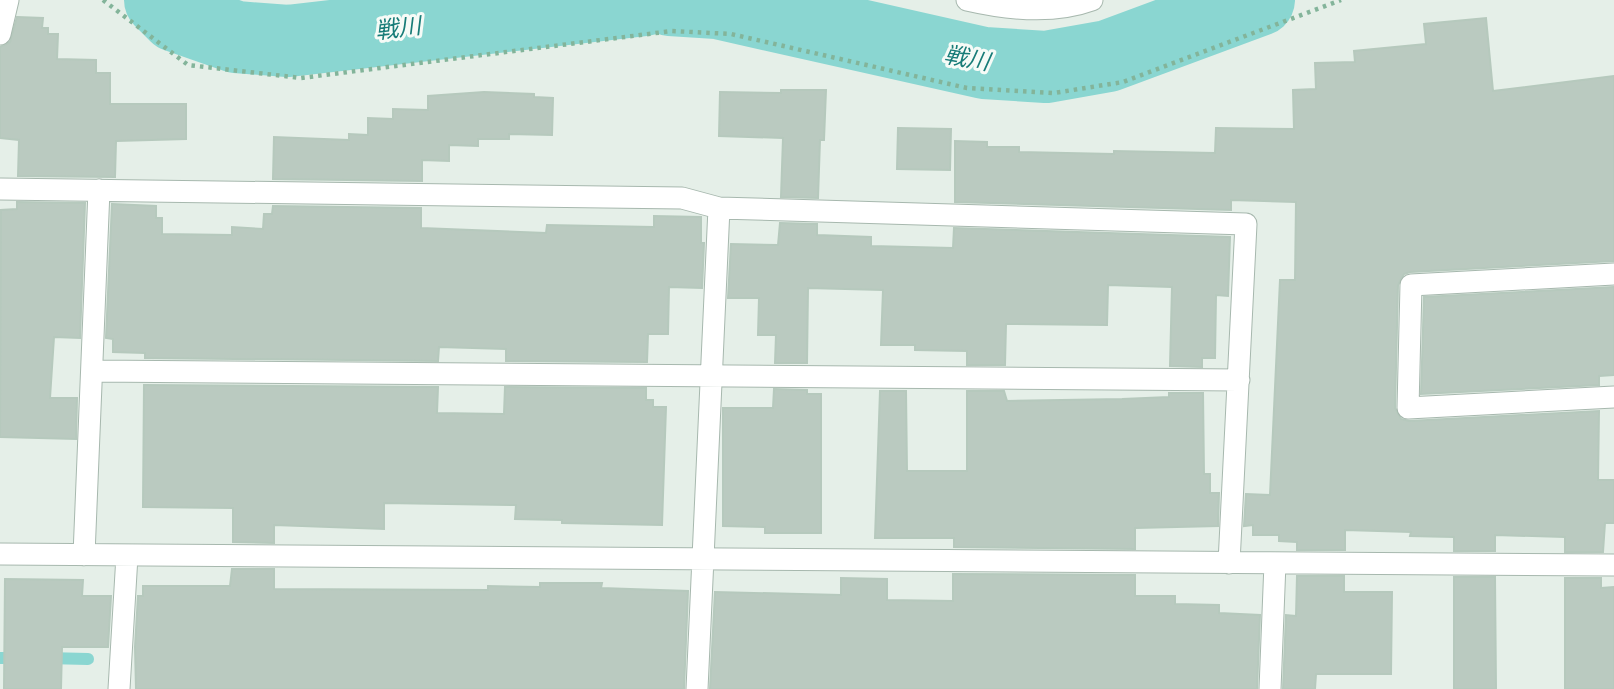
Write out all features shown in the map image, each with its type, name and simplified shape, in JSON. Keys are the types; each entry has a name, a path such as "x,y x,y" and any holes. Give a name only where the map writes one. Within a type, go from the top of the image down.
{"street":[{"path":"0,34 8,0"},
{"path":"967,0 998,7 1073,7 1092,0"},
{"path":"0,189 682,198 719,208 1246,224 1229,563"},
{"path":"84,555 99,190"},
{"path":"698,689 719,208"},
{"path":"1614,274 1411,285 1408,408 1614,397"},
{"path":"92,371 1239,380"},
{"path":"0,554 1614,565"},
{"path":"119,689 127,556"},
{"path":"1270,689 1275,563"}],"path":[{"path":"103,0 188,65 301,78 672,32 731,34 967,88 1054,93 1123,82 1341,0"}],"building":[{"path":"17,17 43,18 42,28 48,28 48,34 58,34 57,59 96,60 96,73 110,73 110,104 186,104 186,139 116,141 115,177 18,176 19,140 0,138 0,47 10,42"},
{"path":"1486,18 1493,91 1614,76 1614,261 1404,274 1398,285 1395,408 1401,419 1409,421 1599,411 1598,480 1614,480 1614,523 1605,523 1603,552 1565,552 1565,537 1495,535 1495,551 1454,551 1454,537 1410,536 1411,532 1345,530 1345,550 1297,550 1297,542 1279,541 1279,535 1253,535 1253,525 1244,526 1246,494 1270,495 1280,280 1295,280 1296,202 1231,200 1231,210 955,202 955,141 987,142 987,147 1019,147 1019,152 1215,153 1216,128 1294,129 1293,90 1316,89 1315,63 1355,62 1354,51 1426,44 1424,24"},
{"path":"781,90 826,90 824,140 820,140 818,198 781,197 783,138 719,136 720,92 781,93"},
{"path":"484,92 534,94 534,97 553,98 552,135 509,134 509,139 478,139 478,146 449,145 449,161 422,160 422,181 273,179 274,137 349,140 349,134 368,135 368,118 393,119 393,109 428,110 428,96"},
{"path":"898,128 951,129 950,170 897,169"},
{"path":"17,202 85,203 80,338 54,337 50,398 77,398 76,439 0,437 1,210 17,209"},
{"path":"112,204 156,206 156,218 162,218 162,234 232,235 232,227 263,229 264,214 272,214 273,206 421,208 421,228 546,233 547,225 654,227 654,216 701,217 701,243 704,243 702,288 669,287 668,334 648,334 647,362 506,361 506,349 439,347 438,361 145,358 145,353 113,352 113,339 106,338"},
{"path":"780,223 817,224 817,235 871,237 871,246 953,248 954,228 1230,237 1228,296 1216,295 1215,358 1202,358 1202,367 1170,366 1172,287 1108,285 1107,325 1006,324 1005,365 967,365 967,351 915,350 915,345 881,345 883,290 808,288 807,363 775,363 776,335 758,335 759,298 728,298 731,244 778,245"},
{"path":"1614,287 1614,375 1599,376 1599,385 1421,394 1424,297"},
{"path":"144,385 438,387 437,413 504,414 505,387 646,388 646,400 653,400 653,407 666,407 662,525 515,519 516,505 384,503 384,529 274,525 274,543 233,542 233,508 143,507"},
{"path":"774,389 807,390 807,394 821,394 821,533 765,533 765,527 723,526 723,408 773,408"},
{"path":"880,391 906,391 907,471 967,471 967,391 1004,391 1007,401 1122,399 1169,397 1169,393 1203,393 1204,474 1210,474 1210,493 1219,493 1218,526 1135,528 1135,549 954,547 954,538 875,538"},
{"path":"232,569 274,569 274,589 488,590 488,586 540,587 540,583 602,583 601,588 688,591 684,689 136,689 138,596 143,596 143,586 230,586"},
{"path":"953,574 1135,575 1135,596 1175,596 1175,604 1219,605 1219,613 1260,615 1257,689 710,689 715,592 841,595 841,578 887,579 887,600 953,601"},
{"path":"1297,576 1344,576 1344,592 1392,592 1391,674 1316,674 1315,689 1283,689 1286,615 1296,616"},
{"path":"1454,577 1495,577 1496,689 1454,689"},
{"path":"1565,578 1601,578 1601,588 1614,587 1614,689 1565,689"},
{"path":"5,579 83,580 82,596 111,596 108,647 62,647 61,689 4,689"}],"waterway":[{"name":"戦川","path":"160,0 176,16 236,37 288,41 645,0"},
{"name":"戦川","path":"670,0 717,3 984,63 1046,67 1108,56 1259,0"},
{"path":"0,658 21,658"},
{"path":"46,658 88,659"}]}
